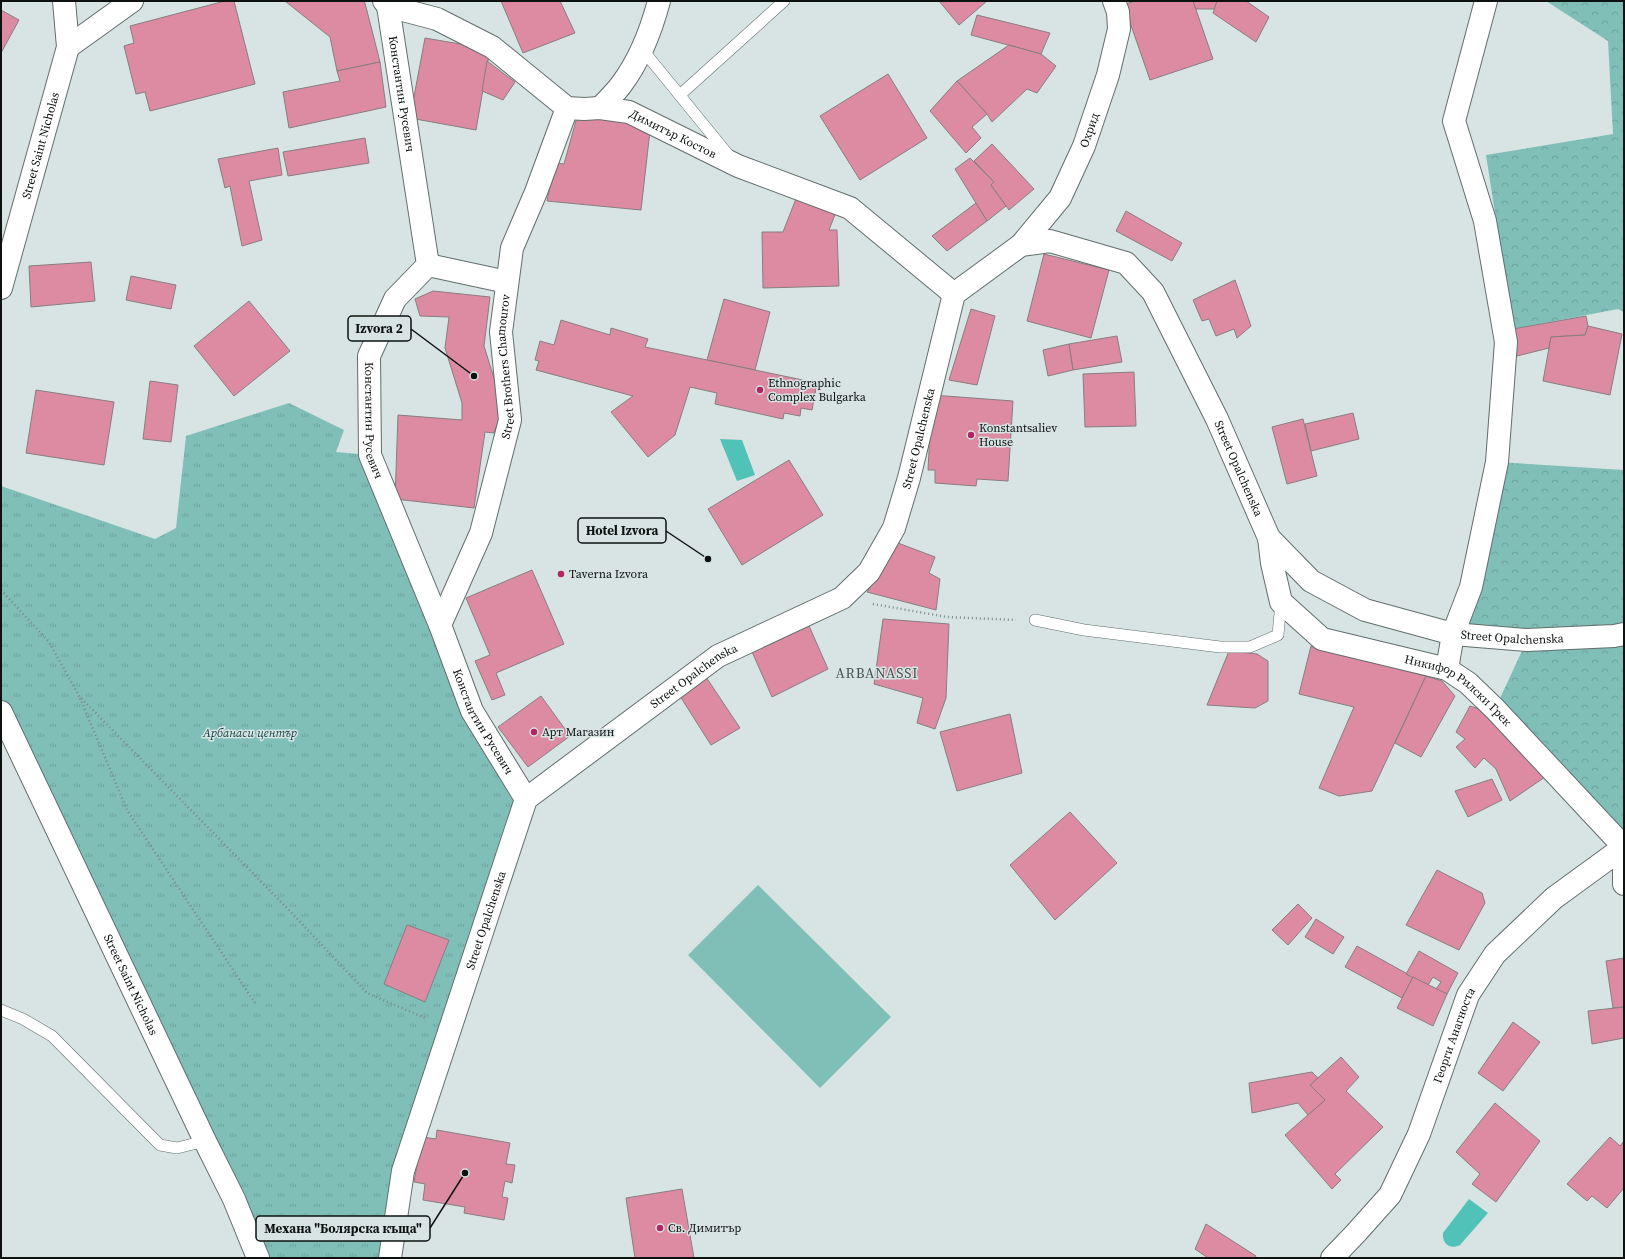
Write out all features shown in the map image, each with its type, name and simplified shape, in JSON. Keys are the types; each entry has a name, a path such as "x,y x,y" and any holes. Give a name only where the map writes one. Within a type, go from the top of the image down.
{"street":[{"name":"Street Saint Nicholas","path":"1,288 68,47 64,1"},
{"path":"68,47 132,1"},
{"path":"600,108 620,86 637,61 653,24 659,1"},
{"name":"Охрид","path":"1021,245 1060,198 1084,146 1108,75 1119,28 1118,12 1114,1"},
{"path":"1447,669 1453,634 1471,587 1497,462 1506,342 1485,221 1454,120 1486,1"},
{"path":"386,4 437,19 492,47 567,108"},
{"name":"Константин Русевич","path":"386,4 428,265 395,299 369,356 370,455 440,625 472,711 526,799"},
{"name":"Димитър Костов","path":"567,108 600,108 629,112 738,166 850,208 954,294"},
{"name":"Street Brothers Chamourov","path":"440,625 481,533 510,420 501,332 512,248 536,192 567,108"},
{"name":"Street Opalchenska","path":"390,1258 403,1171 526,799 718,656 842,598 869,572 894,528 909,478 954,294 1021,245 1050,241 1126,263 1153,292 1217,419 1269,538 1311,581 1365,610 1453,634 1527,640 1614,636 1624,634"},
{"path":"428,265 507,282"},
{"path":"1269,538 1272,563 1281,602"},
{"name":"Никифор Рилски Грек","path":"1281,602 1322,639 1447,669 1468,683 1496,709 1624,847"},
{"name":"Street Saint Nicholas","path":"1,712 234,1199 258,1258"},
{"path":"1624,847 1624,884"},
{"name":"Георги Анагноста","path":"1332,1258 1390,1195 1419,1134 1468,995 1495,954 1554,898 1624,847"}],"lane":[{"path":"681,94 784,1"},
{"path":"642,48 681,94 738,166"},
{"path":"1035,620 1084,630 1220,647 1250,647 1278,635 1281,602"},
{"path":"1,1010 23,1019 52,1036 160,1145 178,1148 205,1141"}],"path":[{"path":"1,590 49,642 78,696 127,810 255,1003"},
{"path":"842,598 947,617 1035,620"},
{"path":"78,696 288,908 367,993 450,1029"}],"green space":[{"path":"1546,1 1624,1 1624,312 1618,309 1513,329 1486,155 1613,134 1608,41"},
{"name":"Арбанаси център","path":"289,403 344,430 336,452 370,455 440,625 526,799 403,1171 390,1258 258,1258 1,712 1,486 155,539 176,528 186,436"},
{"path":"1497,462 1624,470 1624,847 1495,709 1527,640 1453,634"},
{"path":"758,885 891,1017 820,1088 688,955"}],"shaded area":[{"path":"720,439 742,440 755,475 737,481"},
{"path":"1469,1199 1488,1213 1460,1245 1453,1247 1447,1245 1443,1237 1443,1233"}],"building":[{"path":"225,1 234,1 255,84 150,111 145,92 136,94 124,46 134,43 130,26"},
{"path":"285,1 362,1 365,3 380,62 337,71 330,37"},
{"path":"501,1 560,1 575,33 523,53"},
{"path":"939,1 987,1 959,25"},
{"path":"1134,1 1193,1 1213,59 1150,80 1124,5"},
{"path":"1193,1 1217,1 1215,9 1196,9"},
{"path":"1217,1 1246,1 1269,17 1256,42 1213,13"},
{"path":"1,10 19,20 1,53"},
{"path":"977,15 1050,33 1041,54 971,35"},
{"path":"425,38 490,49 476,130 410,118"},
{"path":"1009,45 1041,54 1056,66 1037,93 1027,89 992,122 987,114 957,81"},
{"path":"487,61 515,82 503,100 482,91"},
{"path":"380,62 386,107 289,128 283,92 340,81 337,71"},
{"path":"888,74 927,138 860,180 820,116"},
{"path":"957,81 987,114 972,127 981,138 966,153 930,111"},
{"path":"577,117 627,120 650,131 641,210 547,201 555,163 564,164"},
{"path":"365,138 369,163 288,176 283,152"},
{"path":"992,144 1034,189 1009,210 991,185 994,182 974,161"},
{"path":"278,148 282,175 249,181 262,240 242,246 230,186 225,188 218,159"},
{"path":"970,158 994,182 991,185 1006,206 987,221 955,169"},
{"path":"799,191 838,207 829,230 837,230 839,286 763,288 762,232 783,232"},
{"path":"976,203 987,221 947,251 932,236"},
{"path":"1126,211 1182,243 1172,261 1116,231"},
{"path":"1044,254 1109,270 1091,338 1027,321"},
{"path":"91,262 95,301 31,307 29,266"},
{"path":"131,276 176,285 171,309 126,300"},
{"path":"1235,280 1251,326 1237,338 1234,329 1216,336 1209,319 1202,321 1193,300"},
{"path":"433,291 490,297 484,346 503,407 494,433 485,432 474,508 395,499 398,415 462,420 462,403 445,348 449,317 420,316 415,299"},
{"path":"724,299 770,312 755,370 707,360"},
{"path":"249,301 290,351 234,396 194,346"},
{"path":"971,309 995,316 977,385 949,380"},
{"path":"1586,316 1588,326 1585,335 1551,337 1549,348 1517,356 1513,329"},
{"name":"Ethnographic Complex Bulgarka","path":"561,320 610,335 611,328 648,339 645,347 817,383 812,410 801,408 800,416 784,413 783,419 715,404 717,393 690,387 675,435 648,457 611,412 633,396 536,370 539,361 535,360 540,341 554,345"},
{"path":"1588,326 1622,334 1610,395 1543,381 1551,337 1585,335"},
{"path":"1117,336 1122,362 1073,370 1069,344"},
{"path":"1069,344 1073,370 1048,376 1043,350"},
{"path":"1134,372 1136,426 1085,427 1083,374"},
{"path":"150,381 178,385 171,442 143,439"},
{"path":"36,390 114,402 104,465 26,453"},
{"name":"Konstantsaliev House","path":"932,395 1013,401 1008,481 977,479 976,486 935,483 935,470 928,470"},
{"path":"1353,413 1359,439 1311,451 1305,424"},
{"path":"1303,419 1317,476 1287,484 1272,427"},
{"path":"789,460 823,515 742,565 708,509"},
{"path":"898,543 935,557 929,573 940,579 936,610 867,592"},
{"path":"532,570 564,644 496,673 505,695 492,700 475,661 490,655 466,598"},
{"path":"806,619 828,669 772,697 749,645"},
{"path":"883,619 949,624 946,698 935,729 917,723 923,698 874,684"},
{"path":"1311,646 1426,676 1372,791 1339,796 1319,788 1354,707 1299,694"},
{"path":"1229,651 1257,654 1268,661 1268,701 1255,708 1207,705"},
{"path":"1426,676 1442,681 1455,696 1421,757 1395,743"},
{"path":"706,677 740,728 711,745 678,693"},
{"name":"Арт Магазин","path":"541,696 570,736 528,767 498,727"},
{"path":"1470,706 1479,709 1545,777 1510,801 1496,769 1484,758 1475,768 1456,747 1465,739 1456,732"},
{"path":"1010,714 1022,773 957,791 940,732"},
{"path":"1492,779 1502,800 1468,817 1455,791"},
{"path":"1070,812 1117,863 1055,920 1010,865"},
{"path":"1437,870 1482,893 1485,903 1459,950 1406,925"},
{"path":"1298,904 1312,918 1288,945 1272,930"},
{"path":"1316,919 1344,937 1333,954 1305,937"},
{"path":"407,925 449,940 425,1002 384,984"},
{"path":"1357,946 1413,977 1402,998 1345,967"},
{"path":"1419,951 1458,973 1447,994 1436,989 1441,982 1433,977 1428,985 1406,974"},
{"path":"1624,958 1624,1007 1613,1008 1606,961"},
{"path":"1413,977 1447,994 1433,1026 1397,1008"},
{"path":"1624,1007 1624,1038 1592,1044 1588,1011"},
{"path":"1513,1022 1540,1042 1503,1091 1478,1073"},
{"path":"1341,1057 1359,1077 1346,1091 1383,1127 1335,1174 1341,1180 1332,1189 1285,1135 1325,1100 1310,1085"},
{"path":"1312,1072 1318,1078 1310,1085 1325,1100 1308,1115 1298,1103 1252,1113 1249,1083"},
{"path":"1495,1103 1540,1141 1496,1202 1472,1184 1480,1174 1456,1152"},
{"path":"437,1130 510,1143 506,1164 515,1165 512,1183 505,1181 502,1197 508,1198 504,1220 464,1213 465,1207 423,1200 425,1184 414,1182 422,1137 436,1139"},
{"path":"1610,1137 1620,1146 1624,1141 1624,1188 1607,1208 1592,1196 1587,1201 1567,1184"},
{"name":"Св. Димитър","path":"682,1189 694,1258 635,1258 626,1198"},
{"path":"1206,1224 1256,1256 1255,1258 1208,1258 1195,1249"}],"place":[{"name":"Izvora 2","path":"474,376"},
{"name":"Ethnographic Complex Bulgarka","path":"760,390"},
{"name":"Konstantsaliev House","path":"971,435"},
{"name":"Hotel Izvora","path":"708,559"},
{"name":"Taverna Izvora","path":"561,574"},
{"name":"Арт Магазин","path":"534,732"},
{"name":"Механа \"Болярска къща\"","path":"465,1173"},
{"name":"Св. Димитър","path":"660,1228"}],"district":[{"name":"ARBANASSI","path":"877,673"}]}
